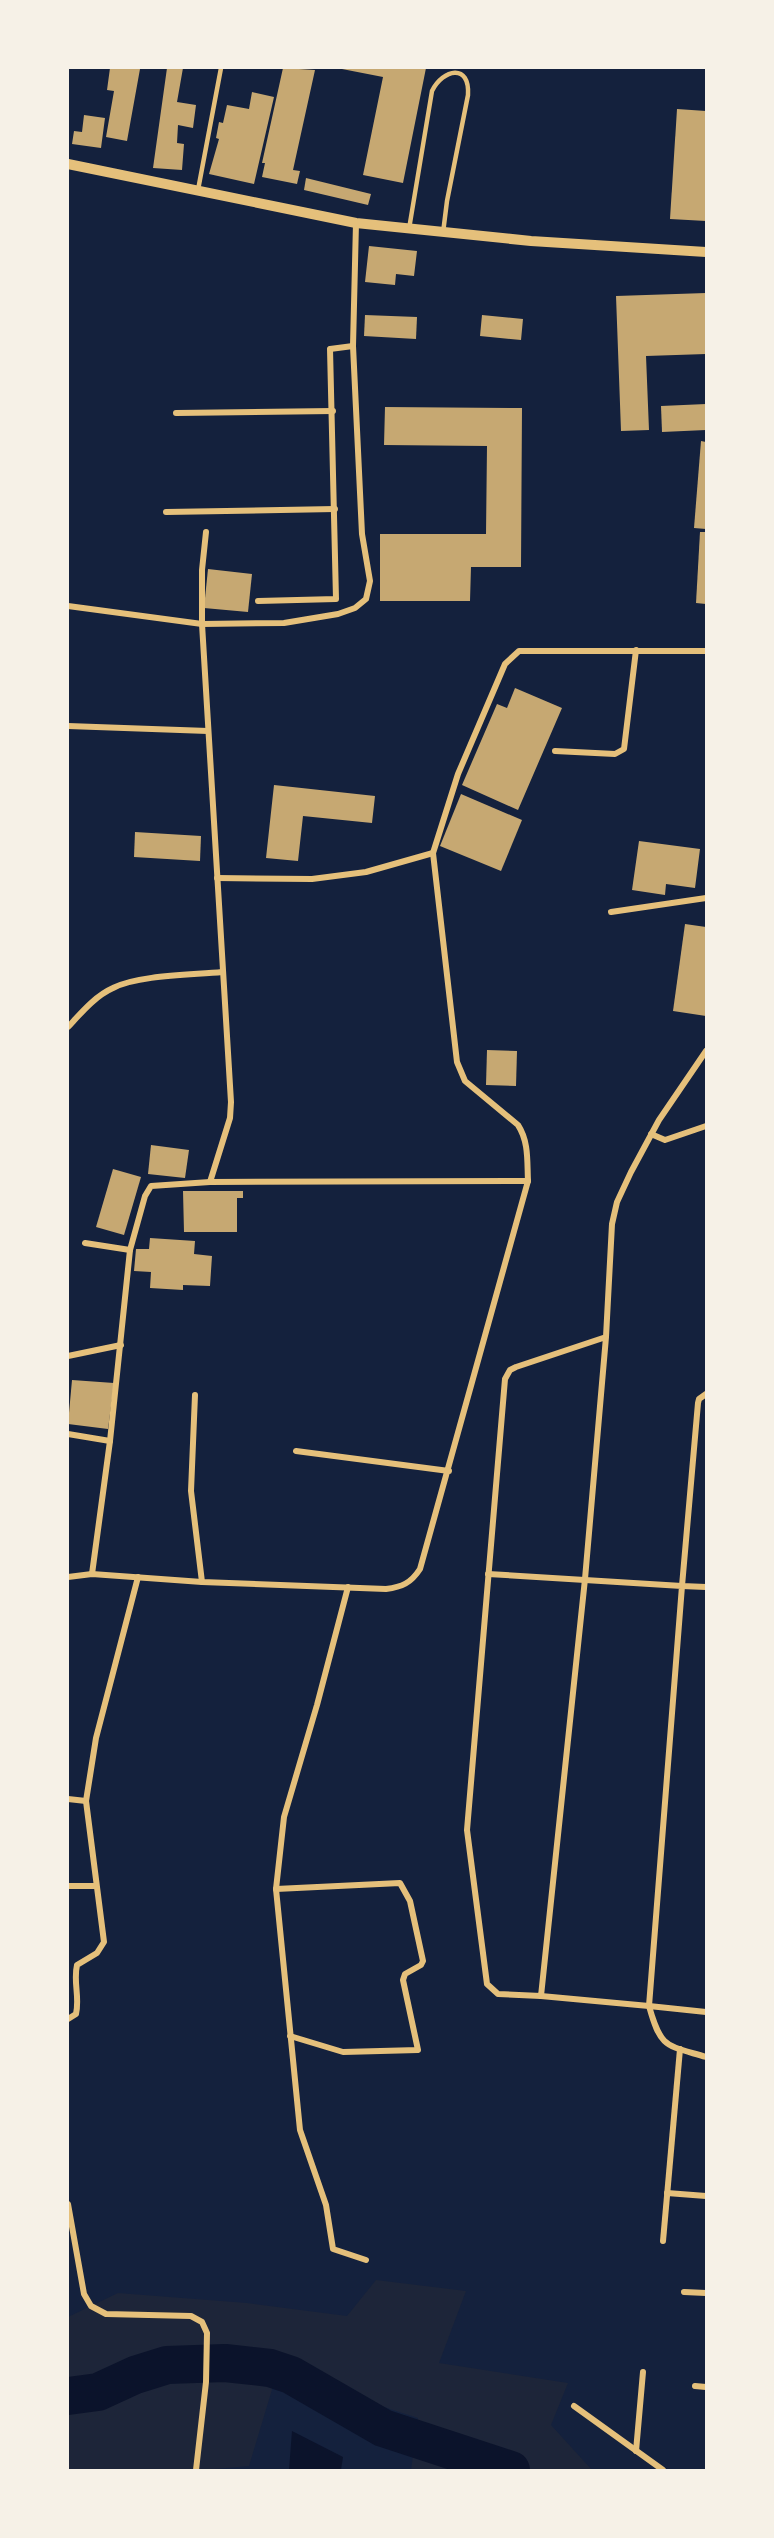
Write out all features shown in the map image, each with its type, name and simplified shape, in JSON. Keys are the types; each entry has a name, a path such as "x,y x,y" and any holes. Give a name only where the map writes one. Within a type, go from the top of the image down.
{"street":[{"path":"68,164 356,223 706,252"},
{"path":"68,606 202,624 284,623 313,620 355,608 368,596 370,581 362,534 353,346 356,223"},
{"path":"258,601 336,599 330,349 353,346"},
{"path":"176,413 333,411"},
{"path":"166,512 335,509"},
{"path":"206,532 202,570 202,624 231,1110 210,1182"},
{"path":"555,751 615,754 624,749 636,650"},
{"path":"68,1577 92,1574 202,1582 386,1589 405,1585 414,1578 420,1569 449,1471 528,1181 527,1147 522,1131 518,1125 465,1081 457,1062 433,853 458,774 508,659 519,651 706,651"},
{"path":"68,726 208,732"},
{"path":"217,878 312,879 366,872 433,853"},
{"path":"611,912 706,898"},
{"path":"68,1027 87,1007 112,988 129,982 222,972"},
{"path":"541,1996 585,1580 606,1337 612,1224 617,1202 651,1134 706,1051"},
{"path":"651,1134 665,1140 706,1126"},
{"path":"92,1574 110,1441 130,1250 145,1196 151,1186 210,1182 528,1181"},
{"path":"86,1243 130,1250"},
{"path":"606,1337 516,1367 507,1373 467,1830 487,1984 498,1994 706,2012"},
{"path":"68,1356 121,1345"},
{"path":"706,1394 699,1399 698,1403 649,2006 656,2032 666,2045 706,2057"},
{"path":"195,1395 190,1491 202,1582"},
{"path":"68,1434 110,1441"},
{"path":"296,1451 449,1471"},
{"path":"488,1574 706,1587"},
{"path":"68,2019 76,2014 79,2001 74,1976 77,1965 97,1953 104,1942 86,1801 96,1738 138,1577"},
{"path":"348,1587 284,1817 276,1888 300,2130 326,2205 333,2249 366,2260"},
{"path":"68,1799 86,1801"},
{"path":"276,1888 400,1883 410,1901 423,1960 421,1965 405,1974 403,1980 418,2050 344,2052 290,2036"},
{"path":"68,1886 96,1886"},
{"path":"663,2241 680,2049"},
{"path":"667,2193 706,2196"},
{"path":"68,2204 84,2294 91,2306 106,2314 192,2316 202,2322 207,2333 206,2382 196,2470"},
{"path":"684,2292 706,2293"},
{"path":"636,2451 643,2372"},
{"path":"695,2386 706,2386"},
{"path":"574,2406 663,2470"}],"lane":[{"path":"198,190 221,68"},
{"path":"409,229 432,91 438,79 447,73 458,73 465,77 468,84 468,95 443,232"}],"shaded area":[{"path":"376,2280 466,2291 439,2363 568,2383 551,2425 592,2470 411,2470 418,2418 277,2373 249,2466 204,2470 68,2470 68,2317 118,2293 247,2303 347,2316"},
{"path":"292,2431 343,2457 341,2470 289,2470"}],"building":[{"path":"110,68 140,69 127,141 106,137 114,91 107,90"},
{"path":"167,68 183,68 177,102 196,105 193,128 178,125 177,143 184,144 182,170 153,168"},
{"path":"283,68 315,70 293,170 300,171 297,184 262,177 265,163 262,163"},
{"path":"426,68 403,183 363,175 383,77 342,69"},
{"path":"252,92 274,97 254,184 209,174 219,139 216,138 219,122 223,123 227,105 249,109"},
{"path":"677,109 706,111 706,221 670,219"},
{"path":"84,115 105,118 101,148 72,144 74,131 82,132"},
{"path":"306,178 371,194 368,205 304,190"},
{"path":"369,246 417,251 414,276 396,274 395,285 365,282"},
{"path":"706,293 706,354 646,356 649,430 621,431 616,296"},
{"path":"365,315 417,317 416,339 364,336"},
{"path":"482,315 523,319 521,340 480,336"},
{"path":"706,404 706,430 662,432 661,406"},
{"path":"385,407 522,408 521,567 471,567 470,601 380,601 380,534 486,534 487,446 384,445"},
{"path":"701,441 706,442 706,529 694,528"},
{"path":"700,532 706,532 706,604 696,603"},
{"path":"208,569 252,574 248,612 204,608"},
{"path":"515,688 562,708 518,810 462,785 497,704 507,708"},
{"path":"274,785 375,796 372,823 303,816 298,861 266,858"},
{"path":"461,794 522,820 501,871 440,846"},
{"path":"135,832 201,836 200,861 134,857"},
{"path":"639,841 700,849 695,888 666,884 665,895 632,890"},
{"path":"685,924 706,927 706,1016 673,1011"},
{"path":"487,1050 517,1051 516,1086 486,1085"},
{"path":"151,1145 189,1150 185,1178 148,1174"},
{"path":"113,1169 141,1177 124,1235 96,1227"},
{"path":"183,1191 243,1191 243,1198 237,1198 237,1232 184,1232"},
{"path":"150,1238 195,1241 194,1254 212,1256 210,1286 183,1285 183,1290 150,1288 151,1272 134,1271 136,1249 149,1249"},
{"path":"72,1380 114,1383 108,1429 68,1424"}],"waterway":[{"path":"68,2396 98,2392 135,2375 167,2365 225,2363 270,2368 291,2375 383,2428 511,2470"}]}
